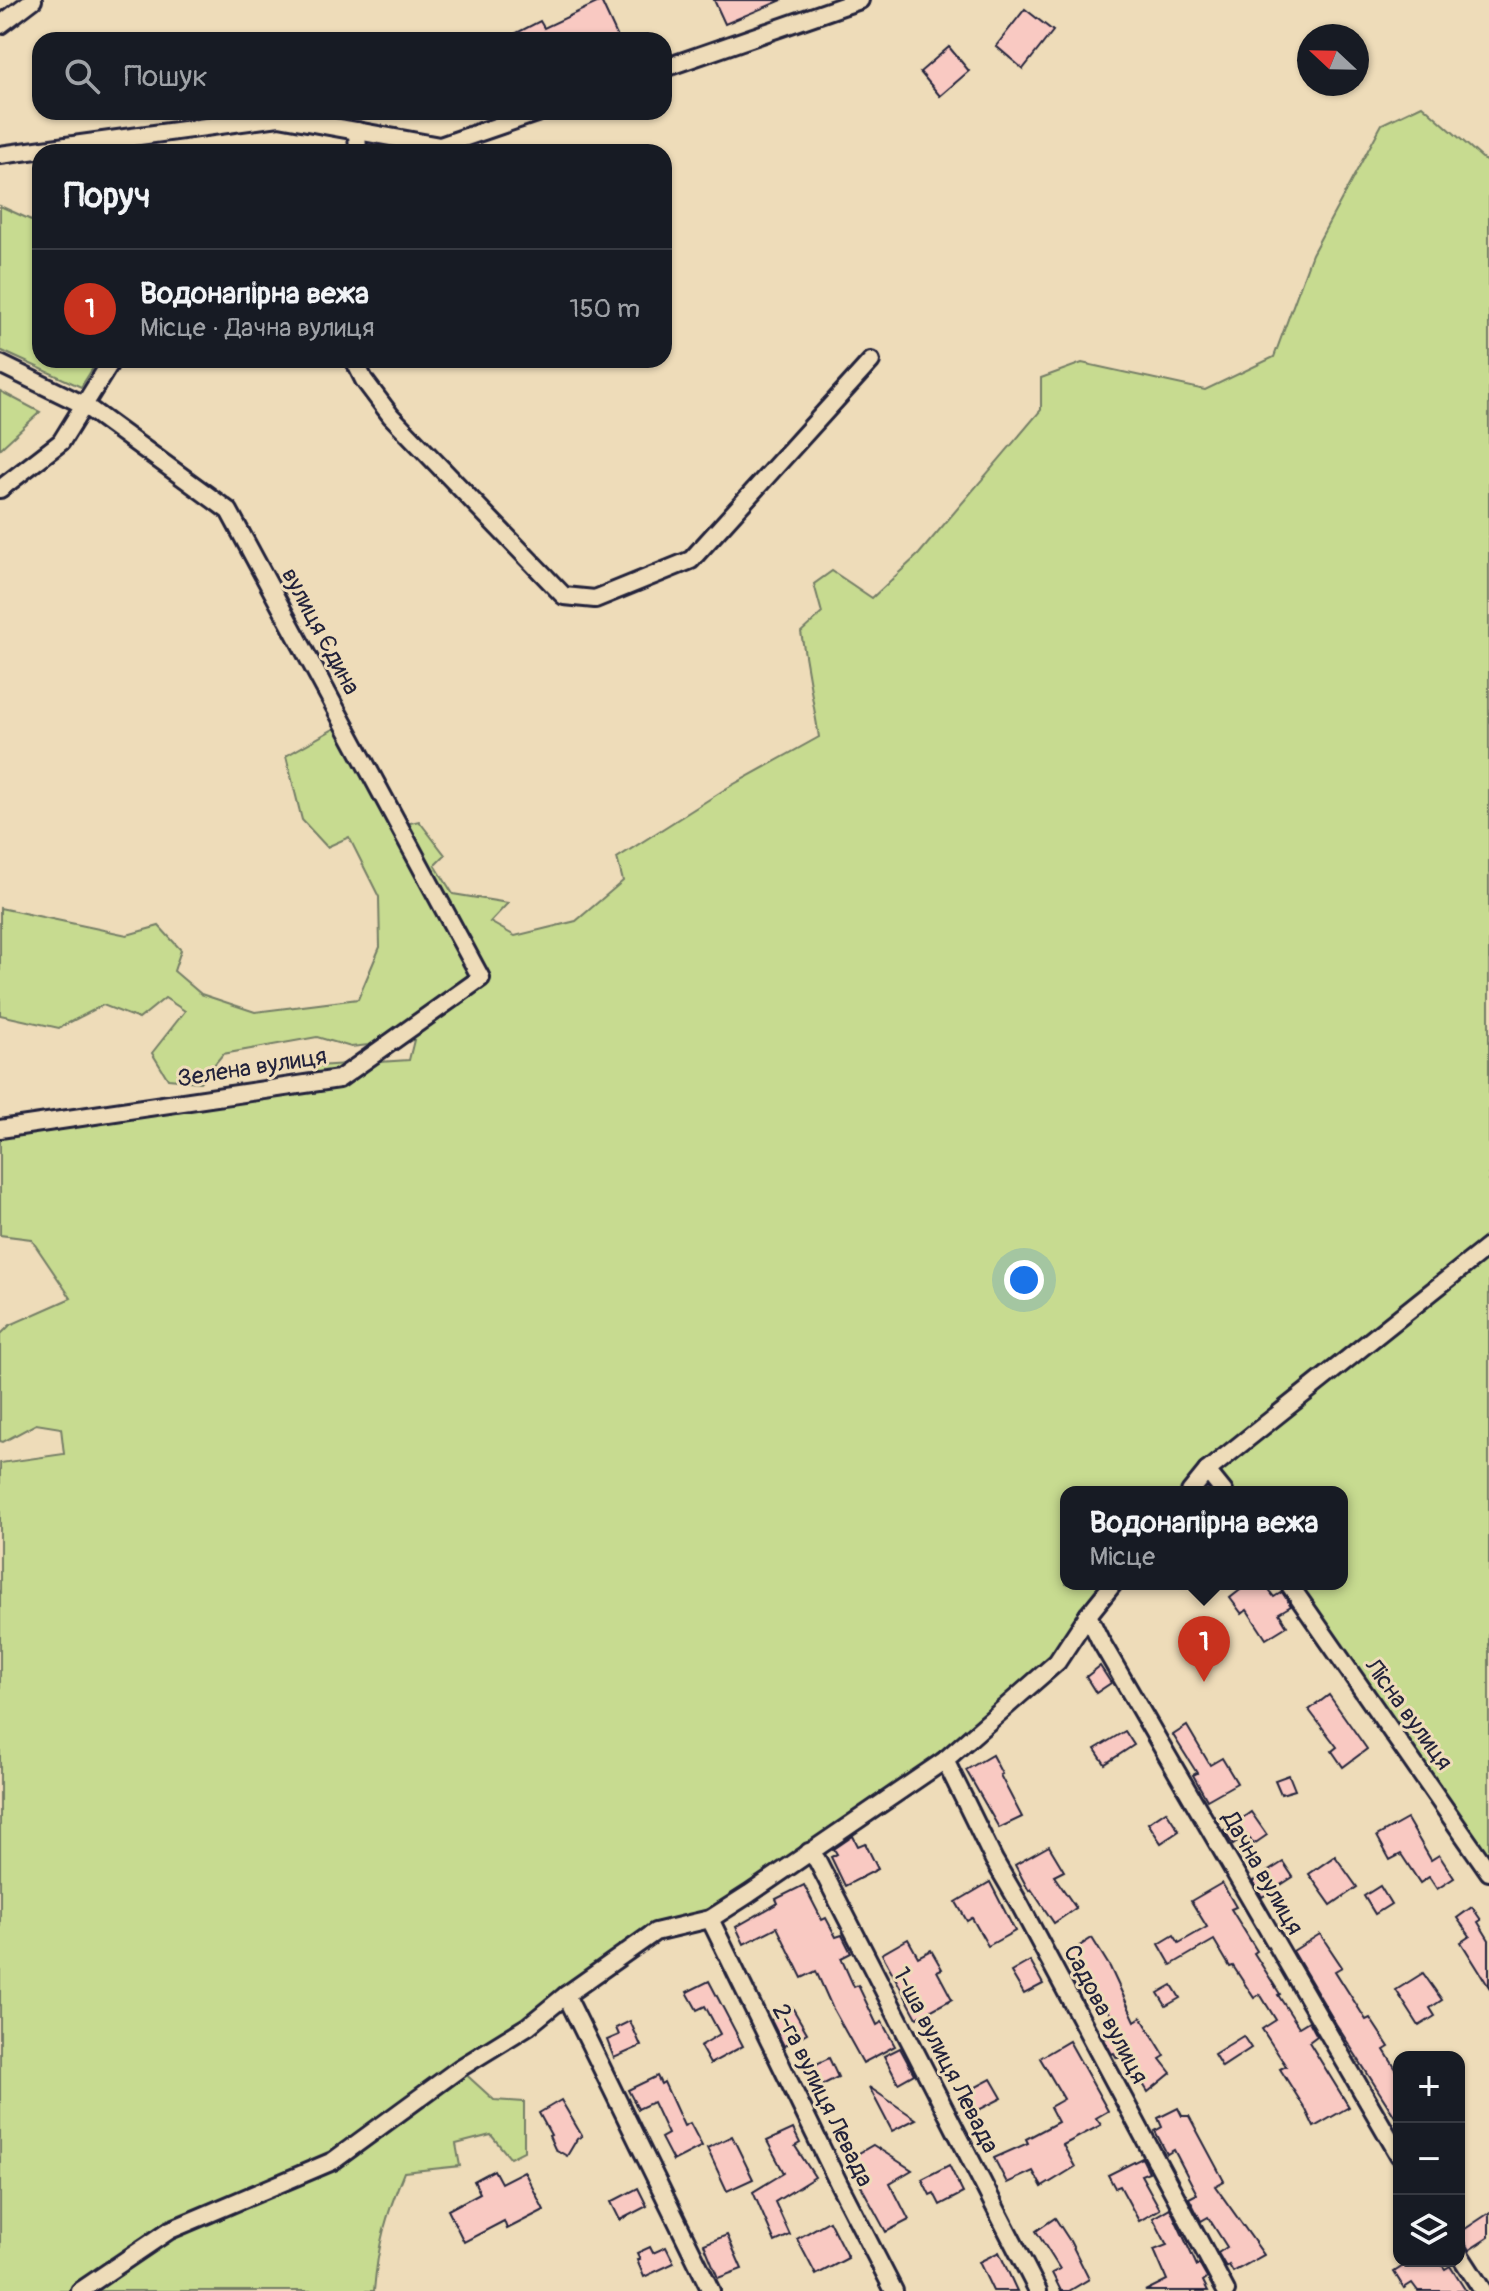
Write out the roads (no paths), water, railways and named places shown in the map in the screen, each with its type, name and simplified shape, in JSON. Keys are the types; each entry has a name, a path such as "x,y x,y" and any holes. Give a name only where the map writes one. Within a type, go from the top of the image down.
{"street":[{"path":"0,25 33,0"},
{"path":"672,65 860,0"},
{"path":"81,144 257,120"},
{"path":"296,120 429,144"},
{"path":"446,144 516,120"},
{"path":"357,131 358,144"},
{"path":"0,155 32,151"},
{"path":"358,368 391,416 564,596 595,599 691,560 871,361"},
{"name":"вулиця Єдина","path":"0,364 84,405 229,511 481,978"},
{"path":"0,489 61,442 107,368"},
{"path":"364,368 365,381"},
{"name":"Зелена вулиця","path":"0,1129 339,1079 481,978"},
{"path":"1195,1486 1207,1471 1489,1246"},
{"path":"1207,1471 1219,1486"},
{"path":"80,2291 170,2230 333,2161 460,2068 528,2026 655,1932 710,1919 945,1760 1057,1662 1108,1590"},
{"name":"Лісна вулиця","path":"1293,1590 1489,1872"},
{"name":"Дачна вулиця","path":"1088,1615 1393,2145"},
{"name":"Садова вулиця","path":"945,1760 994,1860 1226,2291"},
{"name":"1-ша вулиця Левада","path":"809,1852 817,1860 1038,2291"},
{"name":"2-га вулиця Левада","path":"710,1919 894,2291"},
{"path":"566,1995 711,2291"},
{"path":"1465,2263 1483,2291"}],"place":[{"name":"Водонапірна вежа","path":"1204,1682"}]}
